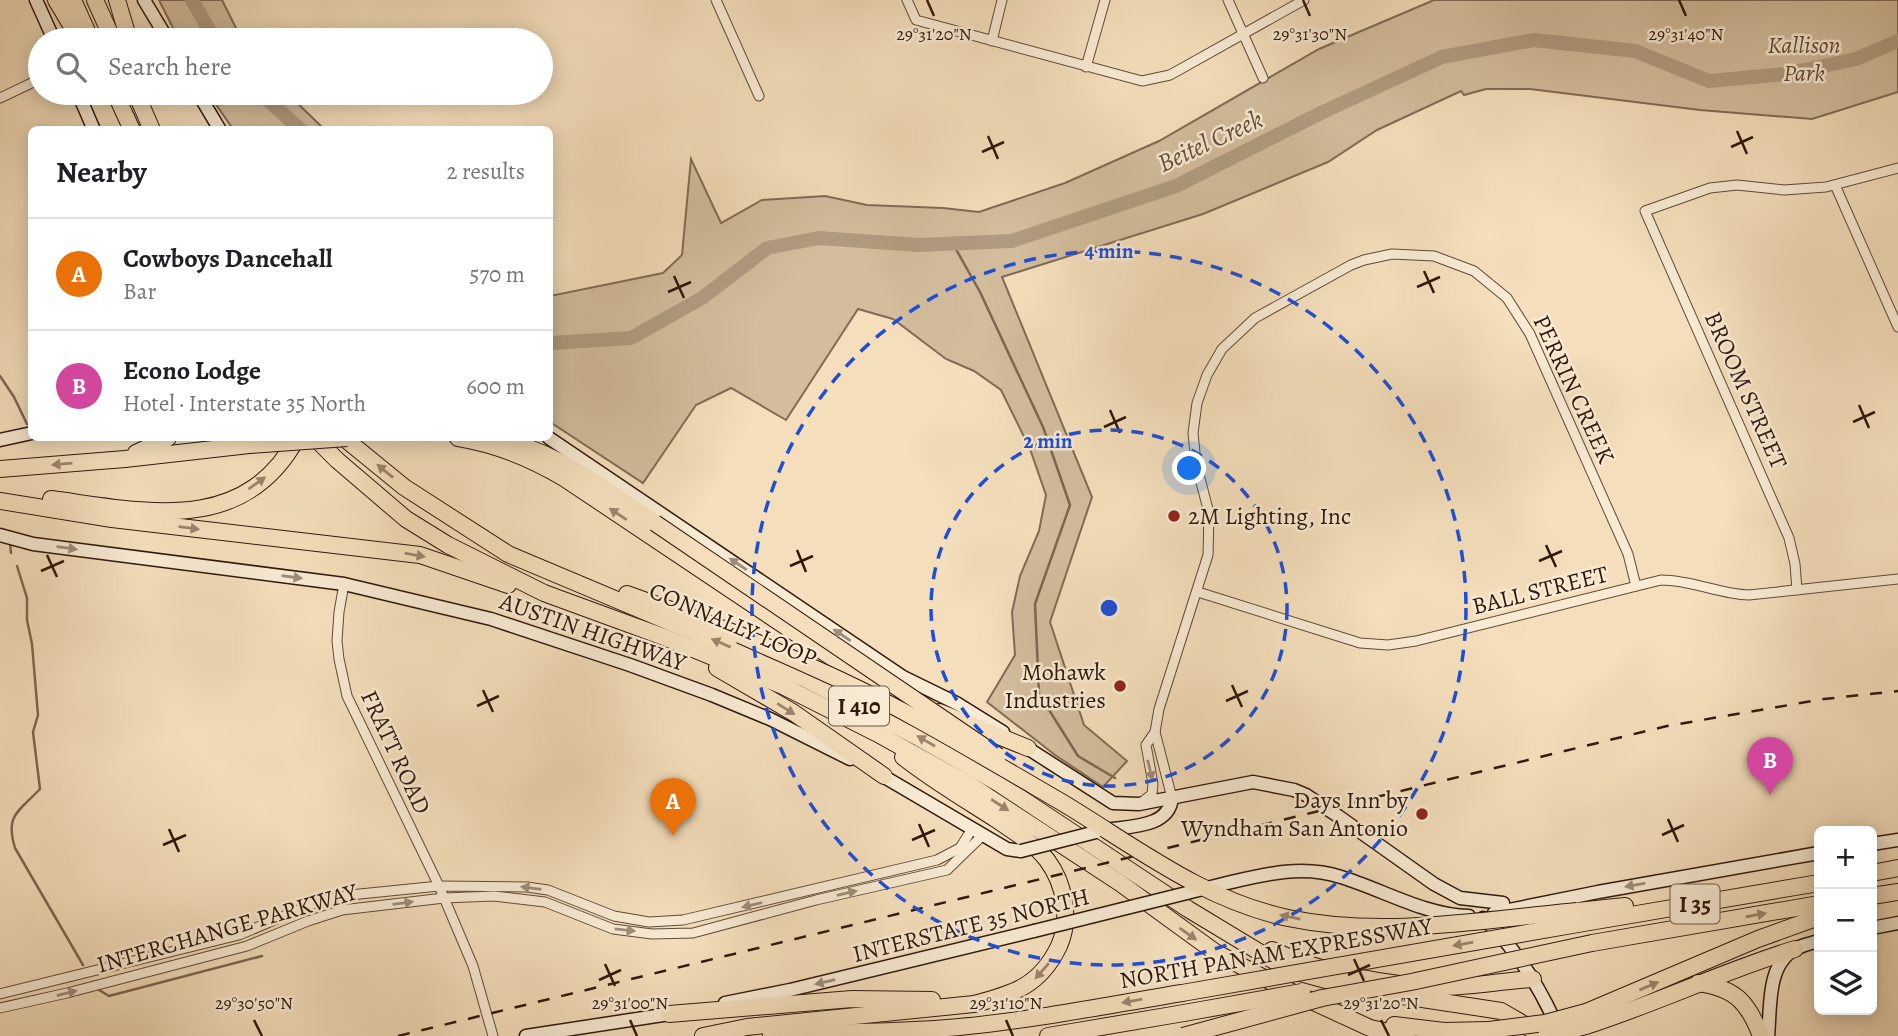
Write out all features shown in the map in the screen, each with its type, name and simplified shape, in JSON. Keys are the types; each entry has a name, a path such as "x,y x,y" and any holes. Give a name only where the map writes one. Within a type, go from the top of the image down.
{"highway":[{"path":"56,0 73,28"},
{"path":"73,0 86,28"},
{"path":"95,0 108,28"},
{"path":"117,0 125,28"},
{"path":"119,105 130,126"},
{"path":"142,105 152,126"},
{"path":"148,105 153,126"},
{"path":"125,459 162,441"},
{"path":"0,495 158,512 201,510 230,500 260,482 286,457 295,441"},
{"name":"CONNALLY LOOP","path":"318,441 406,519 511,578 783,686 878,734"},
{"path":"0,469 249,445 327,441"},
{"name":"CONNALLY LOOP","path":"348,441 404,487 508,554 805,679 867,710 999,783 1148,884 1212,923"},
{"path":"479,441 534,460 879,687 1148,884"},
{"path":"508,441 533,448 567,465 978,741 1065,805"},
{"path":"0,501 112,519 419,555 497,582 565,601"},
{"path":"548,569 650,601 740,635 823,672 915,718 1065,805 1184,879 1241,903 1285,917 1342,926 1393,928 1578,918"},
{"path":"664,637 794,713 884,776"},
{"path":"879,687 1028,748"},
{"path":"878,734 970,785 1120,883 1214,952 1370,1028 1407,1036"},
{"name":"I 410","path":"703,1036 747,1027 974,1004 1008,996 1022,989 1052,960 1065,934 1066,910 1061,887 1045,858 1025,840 905,759 878,734"},
{"path":"1877,872 1898,868"},
{"name":"NORTH PAN AM EXPRESSWAY","path":"737,1036 959,1027 1012,1021 1182,993 1578,918 1814,883"},
{"path":"1877,895 1898,892"},
{"name":"NORTH PAN AM EXPRESSWAY","path":"1048,1036 1814,905"},
{"path":"1546,1036 1759,939 1814,918"},
{"path":"1212,923 1290,958 1401,985 1446,987 1533,979"},
{"name":"I 410","path":"1212,923 1289,970 1363,990 1501,1011 1539,1036"},
{"path":"1183,1036 1322,998 1412,982 1592,943"},
{"path":"1328,1009 1360,1019 1412,1028 1489,1031 1619,1015 1795,948"},
{"path":"1487,983 1502,973 1511,949"},
{"path":"1698,983 1735,995 1754,1018 1761,1036"},
{"path":"669,1014 852,999 954,1000 1008,996"}],"main road":[{"path":"36,0 49,28"},
{"path":"144,0 161,28"},
{"path":"83,105 92,126"},
{"path":"205,105 218,126"},
{"path":"0,440 28,434"},
{"path":"553,441 902,677 958,704 1113,803 1139,804 1252,782 1281,786 1306,794 1403,863 1452,893 1472,901 1503,903"},
{"name":"AUSTIN HIGHWAY","path":"0,536 33,544 344,584 491,619 630,665 770,719 884,776 1007,849 1021,851 1101,831 1156,821 1166,815 1172,799"},
{"path":"1101,831 1114,823 1117,817 1113,803"},
{"path":"1877,843 1898,840"},
{"name":"INTERSTATE 35 NORTH","path":"526,1036 669,1014 790,990 1262,874 1296,870 1320,872 1456,916 1482,916 1598,891 1814,854"},
{"name":"INTERSTATE 35 NORTH","path":"1421,905 1489,907 1598,891"},
{"path":"1482,916 1501,934 1533,979 1562,1036"},
{"path":"1877,927 1898,922"},
{"path":"1768,1036 1770,998 1779,967 1795,948 1814,942"}],"street":[{"path":"716,0 759,96"},
{"path":"907,0 916,20 1131,80 1156,80 1170,75 1304,0"},
{"path":"992,41 1002,0"},
{"path":"1086,67 1105,0"},
{"path":"1227,0 1263,78"},
{"path":"0,97 28,84"},
{"path":"1898,168 1835,185 1898,327"},
{"name":"BROOM STREET","path":"1797,590 1790,538 1645,211 1697,192 1721,187 1753,186 1800,190 1835,185"},
{"name":"PERRIN CREEK","path":"1172,799 1155,732 1159,709 1208,555 1210,527 1196,463 1194,418 1201,389 1214,362 1238,332 1268,310 1351,265 1378,256 1406,253 1434,256 1461,265 1486,279 1516,309 1530,334 1623,543 1636,586"},
{"name":"BALL STREET","path":"1198,592 1346,640 1388,645 1416,641 1636,586 1670,580 1728,594 1749,594 1898,579"},
{"name":"FRATT ROAD","path":"344,584 337,641 347,696 439,886 473,966 493,1036"},
{"name":"PERRIN CREEK","path":"1139,804 1152,794 1153,783 1146,744 1155,732"},
{"name":"INTERCHANGE PARKWAY","path":"0,994 239,935 317,902 350,895 439,886 527,887 548,891 614,916 649,922 683,920 937,860 960,848 978,832"},
{"name":"INTERCHANGE PARKWAY","path":"0,1008 247,946 308,920 341,910 444,898 494,896 545,902 613,929 652,934 693,933 816,900 947,870 978,832"}],"green space":[{"path":"159,0 222,0 236,28 173,28"},
{"name":"Kallison Park","path":"1434,0 1898,0 1898,92 1812,119 1700,110 1530,89 1486,89 1464,95 1461,91 1377,130 1328,162 1203,214 1002,277 1092,497 1050,622 1084,725 1127,761 1103,787 1055,755 987,702 1015,655 1012,612 1020,576 1039,531 1046,495 1030,449 1001,390 974,371 946,359 893,319 858,309 786,420 731,388 696,405 643,483 553,424 553,295 663,273 682,255 691,159 721,223 762,200 825,196 867,205 979,212 1065,183 1159,141 1319,49"},
{"path":"216,105 299,105 321,126 231,126"}],"waterway":[{"name":"Beitel Creek","path":"192,0 208,28"},
{"name":"Beitel Creek","path":"553,343 631,338 702,298 767,248 819,238 919,245 1012,241 1176,186 1323,112 1442,57 1534,40 1635,51 1709,81 1785,74 1856,59 1898,41"},
{"name":"Beitel Creek","path":"273,105 297,126"},
{"path":"953,244 980,292 1043,427 1070,505 1035,604 1039,694 1078,756 1115,778"},
{"path":"0,376 27,424"},
{"path":"10,543 11,553"},
{"path":"17,566 27,598 27,620 32,644 38,715 33,732 40,789 16,815 12,837 15,848 83,965"},
{"path":"99,990 109,996 262,956"}],"railway":[{"path":"398,1036 1667,726 1824,699 1898,691"}],"place":[{"name":"2M Lighting, Inc","path":"1174,516"},
{"name":"Mohawk Industries","path":"1120,686"},
{"name":"Econo Lodge","path":"1770,795"},
{"name":"Days Inn by Wyndham San Antonio","path":"1422,814"},
{"name":"Cowboys Dancehall","path":"673,836"}]}
